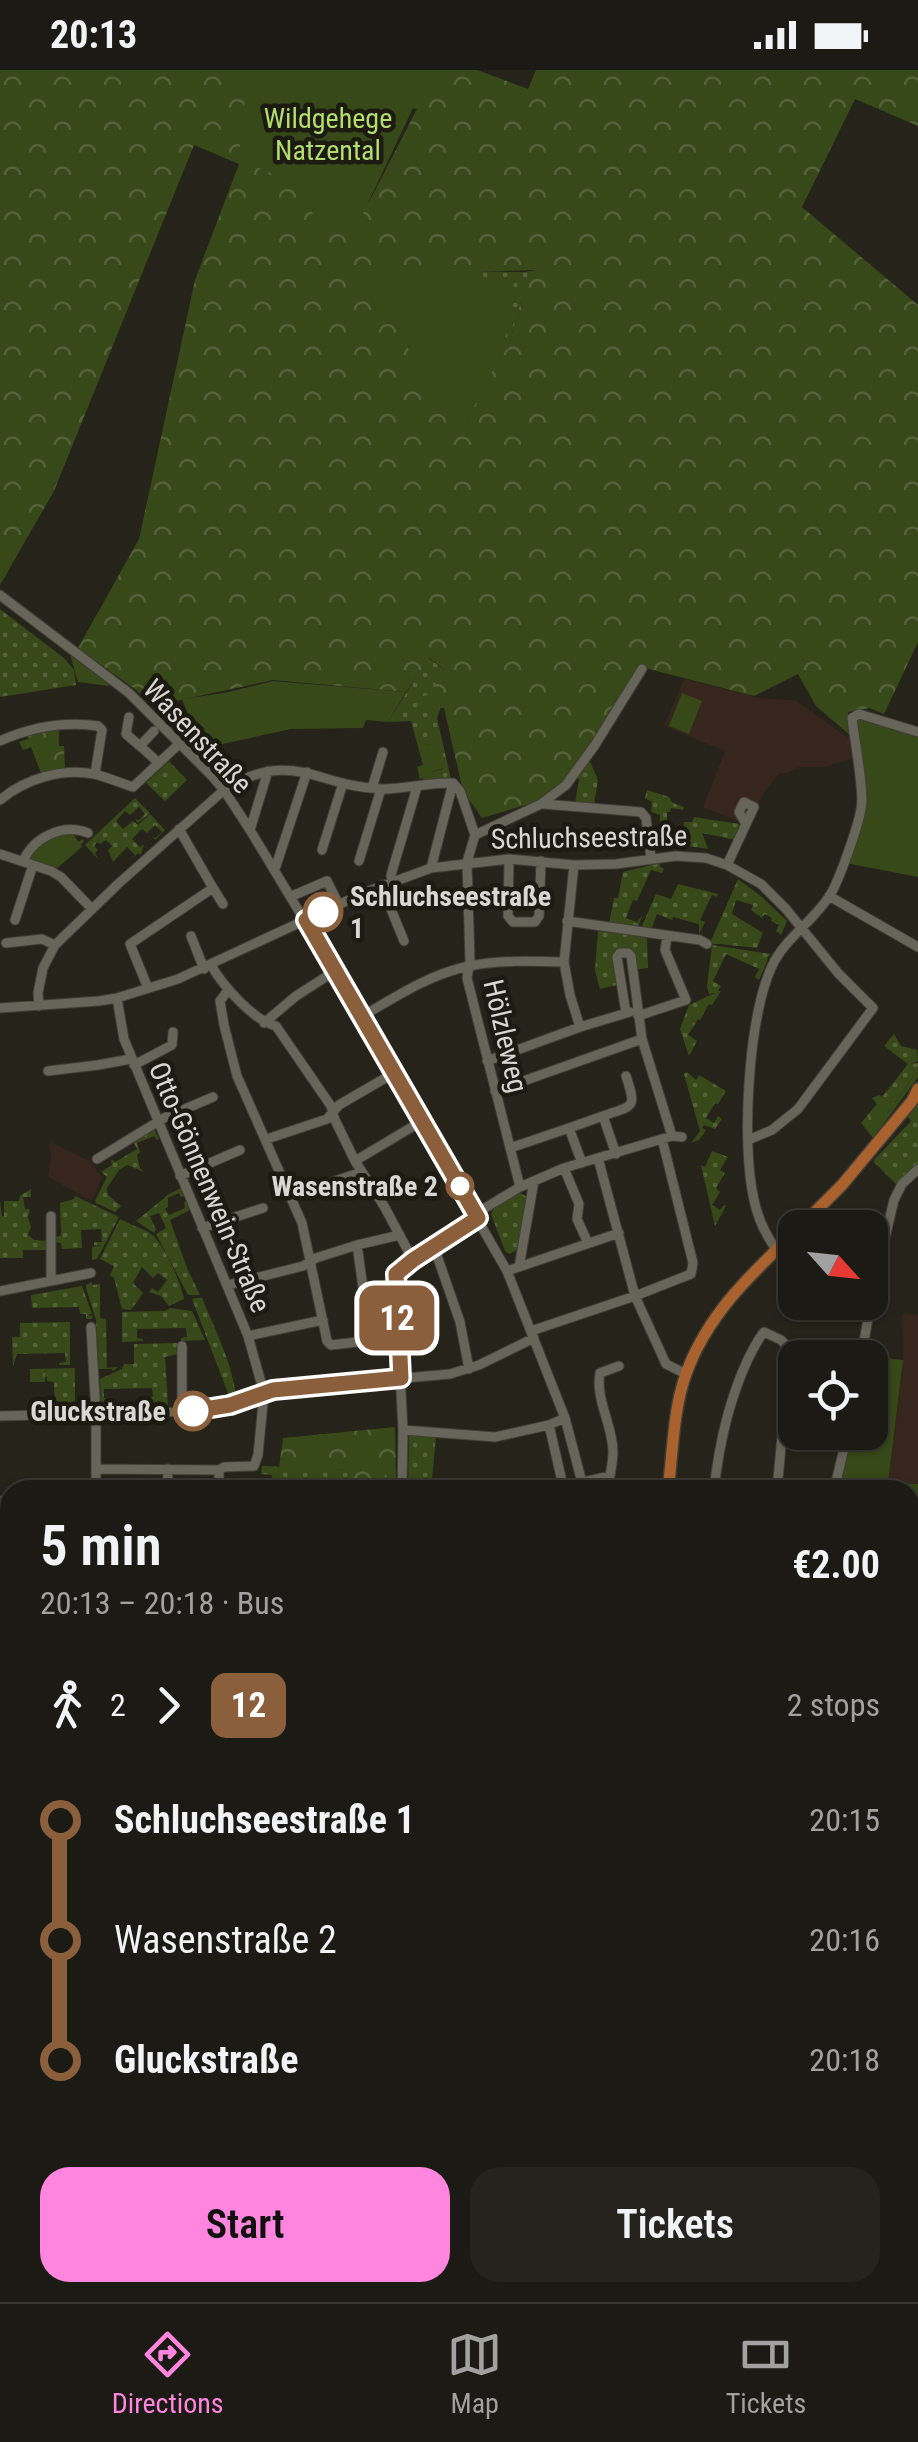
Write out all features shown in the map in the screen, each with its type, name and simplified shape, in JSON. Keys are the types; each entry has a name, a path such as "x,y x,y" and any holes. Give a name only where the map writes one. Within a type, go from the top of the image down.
{"main road":[{"path":"817,1210 916,1096"},
{"path":"669,1480 680,1398 698,1344 734,1293 776,1248"}],"street":[{"name":"Wasenstraße","path":"0,595 118,684 224,790 292,896 508,1271 565,1418 582,1480"},
{"path":"453,783 460,791 475,835 541,804 566,785 642,669"},
{"path":"776,1248 762,1227 754,1201 748,1140 751,1062 762,996 772,964 830,896 862,806 852,718 858,714 918,732"},
{"path":"129,717 126,734 159,764"},
{"path":"0,741 46,726 98,726 102,730 95,774"},
{"path":"140,746 154,731"},
{"path":"0,800 25,783 68,772 95,774 134,787 180,744"},
{"path":"359,861 384,752"},
{"path":"39,1006 43,968 54,945 179,829 224,790 245,778 268,771 294,770 376,788 453,783"},
{"path":"250,830 268,771"},
{"path":"275,869 307,772"},
{"path":"322,850 343,782"},
{"path":"430,868 453,783"},
{"path":"404,941 387,883 417,786"},
{"path":"541,804 640,812 646,818 652,858"},
{"path":"727,865 746,824"},
{"path":"179,829 222,904"},
{"path":"15,920 32,846 48,835 72,830 88,834"},
{"name":"Hölzleweg","path":"475,835 468,862 467,978 520,1187"},
{"path":"0,854 60,876 92,909"},
{"name":"Schluchseestraße","path":"0,1008 117,998 148,988 207,967 339,904 430,868 509,859 574,865 629,864 652,858 691,856 727,865 761,884 873,1008 798,1108 772,1130 748,1140"},
{"path":"509,859 508,916 513,922 535,922 539,916 541,861"},
{"path":"574,865 564,962 580,1028"},
{"path":"292,896 327,881 339,904"},
{"path":"148,988 130,944 213,888"},
{"path":"830,896 918,947"},
{"path":"567,921 708,944"},
{"path":"190,936 207,967 228,990 264,1023 276,1026 327,1099 355,1161 413,1260"},
{"path":"487,1061 626,1013 686,1000 665,950 667,937"},
{"path":"6,943 42,939 54,945"},
{"path":"0,1416 202,1411 273,1390 450,1374 469,1369 533,1334 692,1274 672,1137 642,1039 631,956 620,953 626,1013"},
{"path":"362,1016 425,982 468,966 564,962"},
{"path":"264,1023 335,971"},
{"path":"228,990 220,1001 237,1076 302,1224 328,1344 369,1339 357,1245"},
{"name":"Otto-Gönnenwein-Straße","path":"117,998 132,1062 228,1285 264,1394"},
{"path":"48,1070 132,1062 172,1045 173,1032"},
{"path":"495,1091 642,1039"},
{"path":"267,1139 327,1119 339,1105 394,1073"},
{"path":"510,1148 628,1107 633,1098 626,1076"},
{"path":"97,1160 157,1122 213,1096"},
{"path":"603,1116 616,1154"},
{"path":"355,1161 422,1121"},
{"path":"569,1128 582,1163"},
{"path":"402,1480 395,1278 398,1270 534,1180 672,1137"},
{"path":"180,1176 240,1150"},
{"path":"598,1158 635,1296 666,1364 686,1374"},
{"path":"564,1168 579,1204 577,1219 588,1244"},
{"path":"864,1340 894,1200 908,1176 918,1169"},
{"path":"290,1196 362,1172"},
{"path":"519,1267 534,1180"},
{"path":"202,1228 264,1208"},
{"path":"51,1216 51,1281"},
{"path":"508,1271 619,1233"},
{"path":"228,1285 400,1235"},
{"path":"434,1247 460,1322 469,1369"},
{"path":"0,1291 91,1273"},
{"path":"248,1336 322,1320"},
{"path":"91,1327 96,1480"},
{"path":"715,1480 724,1422 739,1379 764,1332 781,1340 790,1350 778,1480"},
{"path":"182,1346 182,1411"},
{"name":"Wasenstraße","path":"600,1480 610,1476 613,1447 598,1379 600,1373 619,1366"},
{"path":"97,1468 220,1470 254,1466 258,1462 264,1394"},
{"path":"403,1430 495,1437 565,1418"},
{"path":"548,1425 562,1480"},
{"path":"836,1480 844,1450"},
{"path":"168,1469 168,1480"},
{"path":"220,1470 220,1480"}],"shaded area":[{"path":"684,679 764,699 795,700 850,739 854,758 825,767 799,767 780,773 765,791 747,825 703,807 725,751 664,726"},
{"path":"52,1143 90,1161 102,1177 92,1201 48,1177"},
{"path":"902,1313 918,1315 918,1480 888,1480 903,1360"}],"green space":[{"path":"0,70 477,70 528,89 536,70 918,70 918,126 855,99 802,207 918,305 918,642 884,714 869,708 848,712 851,736 816,706 798,674 754,696 641,667 566,785 539,801 482,818 463,791 444,708 417,703 430,694 444,669 429,658 406,692 273,680 152,706 100,664 109,686 78,682 69,651 78,648 139,539 195,280 239,164 194,145 54,491 0,585","holes":["386,103 417,109 369,202 353,209","535,270 521,292 508,348 492,364 469,424 458,406 488,296 480,272"]},
{"name":"Wildgehege Natzental","path":"258,70 431,70 351,239 322,227 301,195 276,175 247,163 234,131"},
{"path":"537,270 521,292 508,348 492,365 470,426 458,406 488,297 479,272"},
{"path":"352,271 514,280 512,311 501,354 466,423 412,357 396,322 349,278"},
{"path":"0,609 64,658 74,670 76,685 0,697"},
{"path":"428,658 444,669 430,695 419,698 424,707 441,707 437,718 451,779 425,783 423,778 443,769 437,743 417,743 411,721 388,722"},
{"path":"273,681 406,692 388,722 366,720 363,728 291,729 195,750 170,729 191,722 182,699"},
{"path":"682,693 702,701 689,734 669,726"},
{"path":"855,715 918,732 918,877 846,863 865,806"},
{"path":"59,727 65,769 41,773 31,747 23,750 19,742 28,739 27,734"},
{"path":"426,740 427,745 437,742 445,765 431,772 432,776 420,779 417,767 423,765 417,743"},
{"path":"588,757 598,780 594,805 575,803 579,779 574,777"},
{"path":"169,761 187,780 165,801 146,783"},
{"path":"647,790 684,807 667,812 667,826 679,830 678,835 668,831 667,839 659,839 660,815 651,812 652,802 645,798"},
{"path":"135,798 150,813 138,823 135,819 145,814 139,807 130,815 125,811 116,821 123,829 133,821 138,825 150,814 165,830 155,840 152,836 162,832 155,825 147,833 142,829 132,839 140,847 144,844 141,855 138,853 131,860 135,855 127,847 113,862 108,850 112,846 106,840 97,842 94,846 99,860 85,845"},
{"path":"694,817 739,824 736,840 702,833 708,849 674,846 684,822 692,822"},
{"path":"77,832 74,836 79,842 84,841 82,847 56,869 30,859 49,839"},
{"path":"660,863 662,873 651,870 626,918 637,922 643,915 637,928 609,924 623,872"},
{"path":"738,879 787,921 781,935 772,918 765,914 762,918 751,910 753,905 736,900 732,914 763,933 757,948 710,943"},
{"path":"678,884 718,894 712,895 700,920 705,922 699,934 699,924 657,914 651,930 641,928 656,894 671,899"},
{"path":"598,931 647,936 648,968 633,970 633,951 615,950 617,985 600,989 595,970"},
{"path":"712,945 771,954 759,980 755,977 759,969 726,954 713,981 721,986 721,991 688,1035 697,1041 689,1056 680,1029 689,1005 715,993 709,994 707,986"},
{"path":"894,1034 901,1046 917,1050 918,1061 910,1064 918,1063 918,1070 886,1115 872,1098 882,1097 908,1064 884,1046"},
{"path":"918,1070 918,1077 873,1138 861,1123 877,1104 887,1114"},
{"path":"687,1072 696,1080 699,1075 726,1091 706,1118 714,1123 718,1116 722,1119 715,1129 704,1125 706,1130 699,1140 691,1143 700,1131 684,1074"},
{"path":"918,1104 918,1165 898,1186 873,1161 911,1121 907,1116"},
{"path":"154,1129 159,1139 154,1136 137,1143 144,1172 127,1165 107,1188 108,1195 121,1206 115,1212 96,1203 107,1177 101,1172 112,1165 111,1159 115,1162 137,1149 133,1141"},
{"path":"712,1151 728,1157 720,1170 725,1173 716,1188 720,1192 712,1205 720,1210 726,1206 715,1226 701,1165 705,1167"},
{"path":"181,1188 184,1196 179,1193 168,1198 165,1209 169,1215 185,1208 186,1200 190,1210 170,1220 200,1295 188,1295 156,1234 166,1228 159,1213 150,1216 154,1233 136,1221"},
{"path":"31,1189 31,1197 23,1197 25,1209 30,1209 28,1235 47,1241 48,1250 23,1250 23,1258 0,1258 0,1201 4,1217 4,1201 19,1201 20,1196"},
{"path":"519,1192 527,1197 517,1250 509,1254 491,1214 495,1207"},
{"path":"75,1196 119,1217 97,1259 92,1260 92,1247 102,1246 94,1245 102,1242 101,1229 81,1230 82,1248 62,1249 61,1243 53,1242 53,1237 61,1236 60,1203"},
{"path":"120,1219 148,1232 160,1243 184,1299 169,1306 161,1296 149,1292 152,1288 158,1292 167,1280 158,1273 153,1278 142,1267 133,1283 143,1293 131,1310 122,1309 110,1275 114,1266 100,1259"},
{"path":"92,1282 100,1284 100,1318 106,1319 107,1368 118,1367 113,1371 99,1369 96,1320 86,1288"},
{"path":"82,1286 92,1314 87,1315 92,1319 80,1314 79,1307 32,1308 31,1295"},
{"path":"202,1298 227,1360 236,1398 231,1401 192,1299"},
{"path":"170,1308 192,1311 205,1340 181,1341 187,1337 186,1328 137,1329 137,1338 143,1341 122,1342 122,1312"},
{"path":"70,1322 70,1365 59,1365 66,1362 65,1353 17,1354 13,1366 12,1337 20,1337 20,1323"},
{"path":"177,1343 177,1354 165,1357 168,1406 146,1406 146,1398 153,1397 152,1388 104,1389 104,1398 111,1399 111,1407 104,1407 100,1379 122,1369 124,1364 134,1364 134,1344"},
{"path":"888,1358 903,1360 888,1480 835,1480 843,1450 888,1450"},
{"path":"75,1368 75,1403 86,1403 86,1407 55,1409 54,1382 47,1381 46,1369 45,1382 30,1382 30,1369"},
{"path":"395,1427 396,1479 386,1474 382,1478 353,1478 351,1470 279,1468 283,1438"},
{"path":"409,1434 436,1436 432,1480 408,1480"},
{"path":"262,1466 352,1470 354,1478 382,1478 386,1473 396,1480 272,1480 272,1475 261,1474"}],"bus line":[{"name":"12","path":"193,1411 230,1405 273,1390 401,1378 396,1274 478,1218 306,920 323,912"}],"place":[{"name":"Schluchseestraße 1","path":"323,912"},
{"name":"Wasenstraße 2","path":"460,1186"},
{"name":"Gluckstraße","path":"193,1411"}]}
